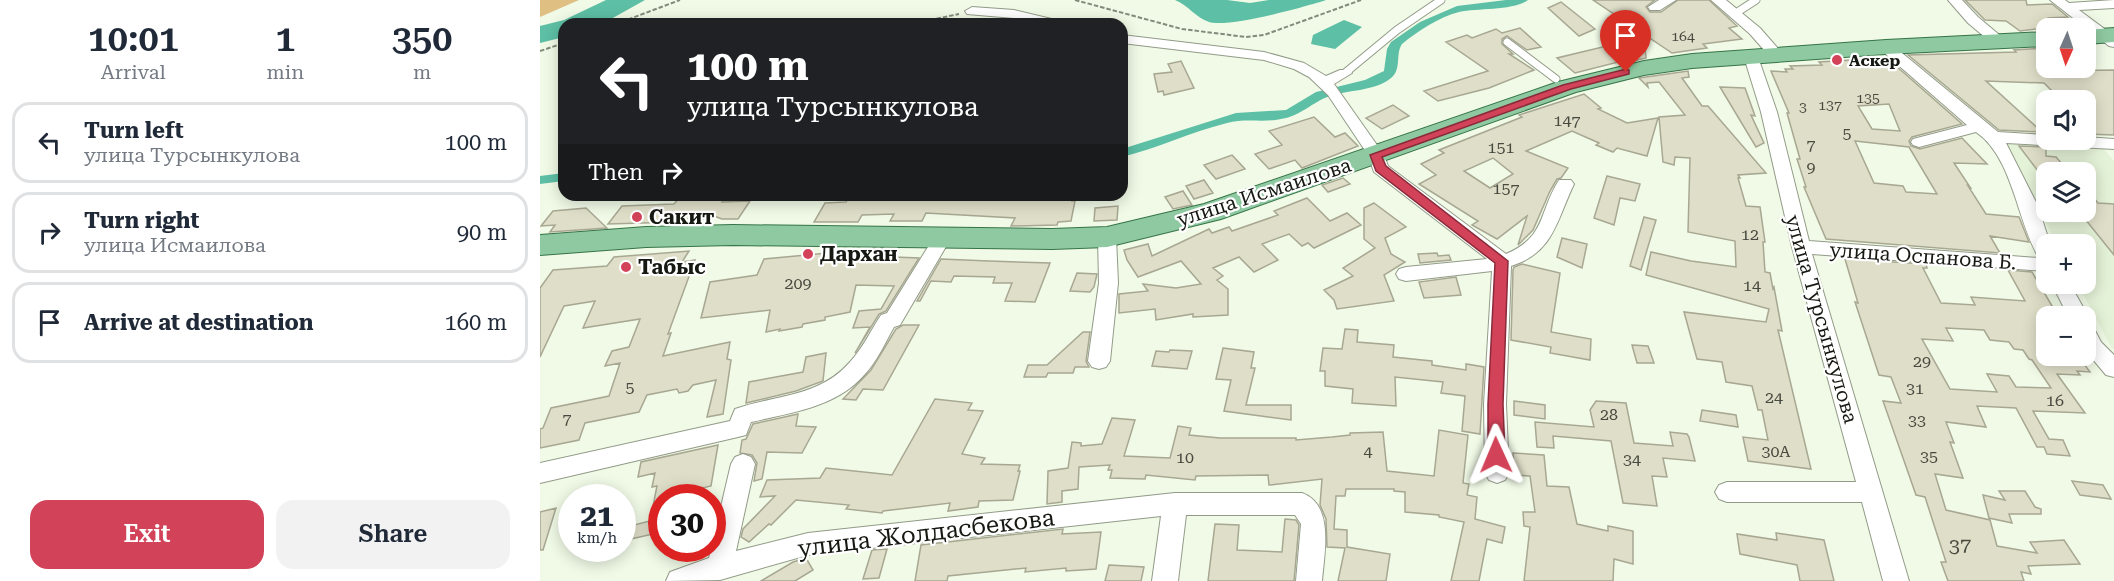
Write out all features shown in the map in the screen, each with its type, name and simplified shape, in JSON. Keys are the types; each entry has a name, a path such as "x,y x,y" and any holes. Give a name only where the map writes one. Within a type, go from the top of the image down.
{"main road":[{"name":"улица Исмаилова","path":"540,246 646,237 733,235 1052,239 1107,237 1211,212 1376,155 1562,83 1644,68 1764,56 2036,39"}],"street":[{"path":"1655,7 1669,0"},
{"path":"1718,0 1737,12 1764,56"},
{"path":"1956,0 1973,20 1998,41"},
{"path":"2063,4 2114,4"},
{"path":"2063,4 2105,38"},
{"path":"972,11 1014,14 1030,18"},
{"path":"1128,40 1260,55 1307,70 1325,82 1376,155 1380,168 1502,261"},
{"path":"1886,47 1979,127 1994,137 2029,206 2036,234"},
{"name":"улица Турсынкулова","path":"1764,56 1768,112 1801,247 1896,581"},
{"path":"1325,82 1345,73"},
{"path":"1919,142 1979,127"},
{"path":"1994,137 2114,144"},
{"path":"1406,274 1484,266 1517,256 1538,243 1565,184"},
{"path":"1099,361 1110,276 1107,237"},
{"path":"540,473 738,428 743,415 814,398 840,384 857,369 888,320 893,320 942,238"},
{"name":"улица Оспанова Б.","path":"1801,247 2036,264"},
{"path":"1497,473 1495,404 1502,261"},
{"path":"2096,349 2114,369"},
{"path":"720,568 743,464"},
{"path":"1727,492 1870,492"},
{"path":"1165,581 1175,504"},
{"name":"улица Жолдасбекова","path":"680,581 808,544 1175,504 1302,504 1312,522 1309,581"}],"lane":[{"path":"1345,73 1397,30 1442,0"},
{"path":"1737,12 1756,0"},
{"path":"1507,42 1562,83"}],"path":[{"path":"632,18 680,0"},
{"path":"1075,0 1182,29 1246,37 1264,35 1361,0"},
{"path":"939,18 972,11"},
{"path":"540,51 558,45"}],"shaded area":[{"path":"540,0 579,0 540,17"},
{"path":"2003,141 2036,143 2036,150 2096,150 2096,146 2101,146 2114,161 2114,349 2096,318 2096,306 2090,306 2083,294 2096,294 2096,234 2052,234 2045,222 2096,222 2096,162 2036,162 2036,204"}],"water":[{"path":"606,0 645,0 613,18 568,18"},
{"path":"1175,0 1227,0 1250,3 1269,0 1326,0 1267,16 1219,23 1204,20"},
{"path":"1344,20 1362,27 1335,49 1311,44 1313,35"},
{"path":"558,22 558,38 540,43 540,26"}],"building":[{"path":"1593,0 1655,0 1646,7 1650,12 1661,12 1678,0 1709,0 1737,26 1729,28 1742,39 1703,44 1707,48 1672,53"},
{"path":"1965,0 2026,0 2027,5 2052,4 2068,17 2036,18 2036,29 2020,31 2006,21 1985,20"},
{"path":"1561,2 1595,29 1579,36 1548,8"},
{"path":"1520,28 1541,47 1527,50 1507,36 1502,39 1502,44 1513,54 1509,54 1534,70 1489,88 1438,101 1424,91 1488,71 1446,42 1467,35 1472,38 1496,29 1502,33"},
{"path":"1615,44 1625,52 1645,48 1646,58 1625,63 1622,61 1575,73 1557,58"},
{"path":"2036,49 2036,78 2096,78 2096,70 2114,70 2114,135 2096,134 2096,90 2051,90 2044,83 1986,81 2036,127 2036,132 1999,130 1908,55 2016,52 2014,50"},
{"path":"1887,58 1962,124 1912,137 1909,141 1911,146 1920,149 1962,138 1987,164 1954,163 1986,214 2019,217 2029,242 1990,236 2000,253 1826,239 1804,187 1806,187 1797,159 1800,159 1787,113 1789,113 1771,71 1787,72 1785,69 1793,69 1790,66 1822,65 1819,62","holes":["1889,104 1900,131 1872,129 1858,106","1855,141 1909,147 1937,194 1906,192 1903,186 1874,183"]},
{"path":"1181,61 1194,88 1164,95 1163,91 1158,92 1154,74 1172,72 1168,64"},
{"path":"1688,71 1689,77 1682,78 1702,106 1708,106 1766,173 1738,175 1740,178 1738,178 1746,206 1760,207 1765,242 1763,242 1765,272 1770,273 1773,289 1774,287 1782,331 1778,330 1811,469 1748,461 1743,437 1768,440 1762,410 1758,410 1752,386 1726,382 1722,362 1697,359 1684,312 1766,322 1769,309 1646,275 1651,252 1691,261 1736,267 1735,241 1688,232 1690,158 1675,157 1674,165 1663,162 1659,117 1685,115 1659,82 1647,83 1648,87 1639,78"},
{"path":"1720,87 1745,88 1755,116 1751,115 1764,143 1756,147"},
{"path":"1584,94 1601,108 1598,109 1627,123 1658,118 1647,156 1617,148 1613,152 1572,131 1526,151 1568,168 1561,178 1557,179 1550,191 1533,230 1518,245 1527,216 1497,239 1472,225 1478,221 1419,184 1436,175 1421,164 1444,153 1439,150 1522,117 1519,115","holes":["1493,158 1513,174 1490,188 1464,171"]},
{"path":"1393,105 1409,116 1382,129 1366,118"},
{"path":"1314,117 1335,137 1345,133 1358,146 1302,168 1295,160 1269,169 1255,154 1282,145 1269,131"},
{"path":"2019,146 2036,147 2036,150 2046,150 2046,156 2056,157 2060,162 2036,162 2036,168"},
{"path":"1232,155 1245,169 1216,179 1204,165"},
{"path":"1607,176 1640,184 1635,201 1620,198 1614,225 1594,218"},
{"path":"1343,178 1350,184 1328,192 1322,185"},
{"path":"1204,180 1213,193 1194,199 1186,186"},
{"path":"1183,191 1192,205 1173,209 1165,197"},
{"path":"1307,198 1330,221 1347,213 1361,225 1314,248 1308,243 1302,246 1289,234 1262,244 1278,260 1254,272 1239,257 1213,268 1223,276 1217,280 1228,289 1228,315 1193,317 1193,314 1156,320 1155,309 1119,313 1119,294 1148,291 1143,284 1176,288 1201,284 1181,261 1138,277 1127,260 1124,250 1148,244 1152,256 1209,229 1212,233 1229,227 1232,231 1278,215 1274,211"},
{"path":"677,201 750,201 738,219 722,219 714,216 712,219 681,219 679,222 608,224 622,206 674,204"},
{"path":"1075,201 1071,221 1058,222 1057,225 1011,226 1015,218 926,213 922,221 890,221 894,214 862,215 858,222 814,222 825,203"},
{"path":"2096,201 2098,203 2114,204 2114,255 2087,222 2096,222"},
{"path":"1374,203 1406,227 1385,238 1391,254 1405,262 1384,275 1394,301 1337,309 1334,300 1324,290 1353,276 1343,268 1375,248 1364,239 1364,208"},
{"path":"1118,206 1117,220 1094,221 1095,208"},
{"path":"586,208 607,228 550,232 555,225 541,226 553,211"},
{"path":"1644,217 1656,220 1641,270 1630,266"},
{"path":"1562,238 1587,244 1582,268 1557,257"},
{"path":"870,249 898,249 894,257 919,258 886,311 879,314 855,353 870,327 853,328 859,311 881,309 894,286 856,285 850,312 825,317 825,320 803,324 802,327 779,331 780,329 766,332 770,310 701,318 710,282 757,275 764,259"},
{"path":"689,251 682,262 695,260 668,334 671,333 663,356 730,342 727,359 731,360 723,414 707,417 716,380 693,385 688,391 679,393 677,389 647,395 639,412 585,423 579,440 540,448 540,429 543,428 551,408 609,396 620,363 605,366 612,351 629,347 640,319 583,328 595,301 564,306 540,357 540,288 553,270 607,266 614,257"},
{"path":"1437,253 1438,256 1449,255 1451,260 1420,263 1418,254"},
{"path":"941,259 1050,263 1035,302 1005,301 1012,283 993,283 995,277 954,276 951,282 931,281 920,301 917,301"},
{"path":"1845,259 1926,264 1927,268 1923,268 1941,303 1975,305 1971,297 2025,301 2008,270 2032,272 2036,279 2036,294 2045,294 2052,306 2036,306 2036,366 2023,350 2014,349 2009,342 1990,340 1984,330 1946,328 1953,341 1922,339 1950,389 1997,392 1987,374 2009,376 2016,387 2051,388 2036,366 2086,366 2090,372 2077,371 2080,375 2057,374 2085,413 2033,411 2049,439 2063,440 2070,456 2047,454 2044,447 2037,447 2016,408 1977,406 1986,427 1946,422 1954,443 1950,442 1963,478 1935,474 1946,510 1990,520 1997,546 2037,553 2030,542 2064,540 2080,564 2028,566 2031,574 2021,572 2024,581 1948,581 1941,562 1946,562 1925,497 1916,495 1883,401 1901,403 1891,377 1879,375 1855,302 1858,303"},
{"path":"1522,264 1560,273 1551,332 1591,339 1590,360 1550,353 1551,347 1511,340 1513,270 1514,267"},
{"path":"1077,273 1097,274 1094,287 1090,292 1070,291"},
{"path":"1456,277 1461,295 1424,298 1419,282"},
{"path":"903,325 919,325 883,390 863,389 856,400 843,399 871,370 896,329"},
{"path":"1345,329 1358,330 1357,342 1394,345 1393,357 1432,361 1432,365 1466,370 1466,364 1484,367 1480,434 1462,431 1465,396 1441,393 1443,382 1395,377 1396,406 1352,403 1353,389 1325,386 1325,371 1320,371 1323,348 1342,349"},
{"path":"1083,332 1090,332 1086,361 1089,367 1075,367 1073,373 1048,373 1046,377 1024,377 1028,365 1047,365"},
{"path":"1632,345 1648,346 1654,363 1637,363"},
{"path":"1223,348 1254,352 1251,368 1255,368 1246,405 1291,405 1291,420 1224,411 1231,380 1216,379"},
{"path":"1170,350 1192,351 1187,369 1152,366 1156,351 1169,352"},
{"path":"826,353 823,381 796,391 746,403 749,382 803,372 806,357"},
{"path":"935,399 972,403 968,410 983,411 962,454 985,458 981,464 1020,465 1013,500 979,501 978,507 948,511 950,503 883,511 882,513 846,509 849,505 796,500 771,525 769,524 749,542 741,537 743,529 775,496 760,497 767,480 820,478 826,468 892,475"},
{"path":"1514,401 1545,405 1545,419 1514,415"},
{"path":"1596,401 1626,403 1634,443 1673,446 1670,432 1687,434 1689,437 1695,461 1663,458 1667,477 1652,476 1657,506 1623,503 1611,441 1553,436 1554,448 1537,447 1535,422 1594,427 1590,410"},
{"path":"1702,410 1736,415 1738,427 1700,421"},
{"path":"798,414 796,426 816,427 802,453 767,452 762,479 754,481 757,463 752,455 740,453 742,440 746,439 753,424"},
{"path":"1112,418 1135,420 1124,456 1170,458 1178,426 1191,428 1189,435 1220,438 1296,438 1296,440 1350,435 1350,433 1383,432 1387,471 1434,476 1439,430 1468,435 1463,483 1469,484 1467,495 1477,497 1475,519 1505,527 1502,543 1487,539 1479,581 1451,581 1464,522 1439,517 1439,515 1405,512 1405,492 1394,491 1394,489 1346,489 1345,496 1336,496 1334,529 1347,530 1347,547 1390,554 1386,581 1338,581 1345,548 1327,547 1326,519 1320,505 1322,479 1269,485 1268,475 1196,476 1195,480 1146,475 1145,479 1110,478 1112,470 1108,470 1110,465 1079,467 1078,489 1062,491 1062,502 1047,504 1048,471 1068,468 1072,442 1081,443 1081,446 1102,444"},
{"path":"718,445 711,484 653,484 655,473 638,477 641,462"},
{"path":"1513,453 1544,455 1547,486 1569,487 1577,524 1608,531 1608,526 1633,531 1633,564 1614,559 1613,581 1524,581 1530,527 1524,526 1523,512 1535,512 1530,476 1514,475"},
{"path":"2072,481 2103,485 2111,499 2080,495"},
{"path":"1999,491 2025,491 2035,507 2041,509 2041,514 2009,514 2012,523 1989,518 1983,495 2005,500"},
{"path":"556,508 543,550 540,550 540,512"},
{"path":"1285,519 1296,520 1299,525 1294,581 1208,581 1215,524 1239,525 1237,550 1282,552"},
{"path":"648,522 648,535 636,538 636,524"},
{"path":"1063,529 1062,534 1101,532 1096,569 1066,571 1066,568 1025,572 1026,568 948,576 947,581 915,581 921,545"},
{"path":"1776,533 1824,540 1834,581 1800,581 1797,565 1740,554 1737,534 1777,540"},
{"path":"887,549 879,578 863,579 872,550"},
{"path":"806,558 813,570 795,581 761,581 793,562"},
{"path":"1109,565 1144,567 1141,581 1105,581"}],"waterway":[{"path":"1334,91 1383,78 1390,72 1395,45 1409,33 1441,15 1461,8 1522,0"},
{"path":"1128,151 1236,117 1268,117 1291,113 1326,93"},
{"path":"540,180 558,178"}],"place":[{"name":"Аскер","path":"1837,60"},
{"name":"Сакит","path":"637,217"},
{"name":"Дархан","path":"808,254"},
{"name":"Табыс","path":"626,267"}],"route":[{"path":"1496,455 1495,404 1502,261 1380,168 1376,155 1567,87 1626,72"}]}
